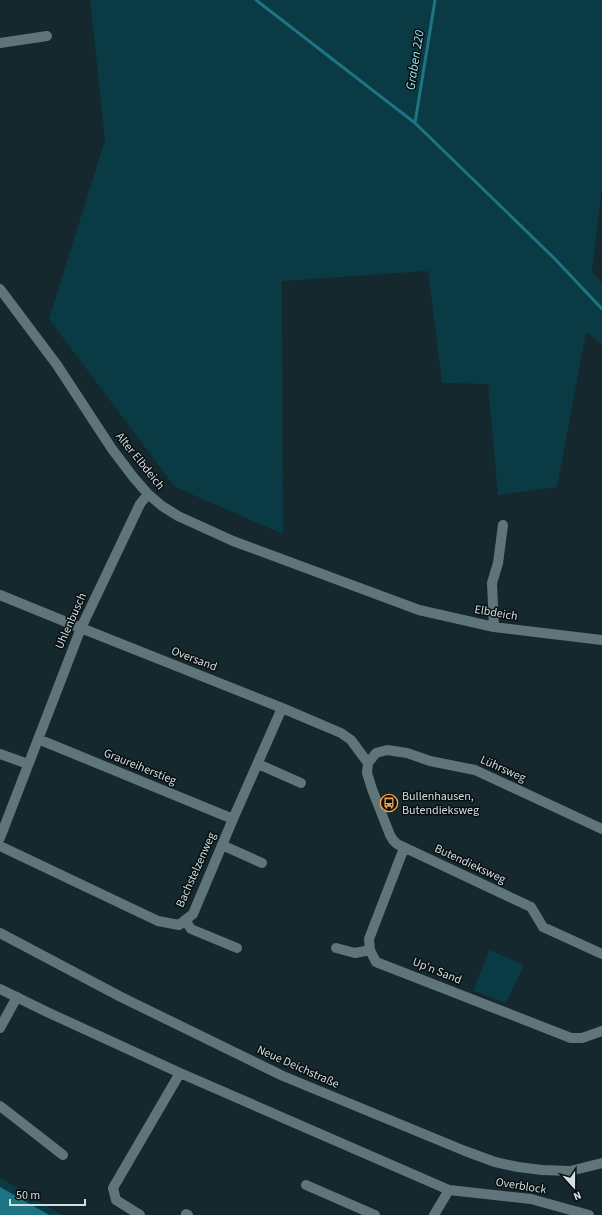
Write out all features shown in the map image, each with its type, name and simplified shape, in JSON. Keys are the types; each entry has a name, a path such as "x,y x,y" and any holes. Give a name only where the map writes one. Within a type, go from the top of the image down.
{"street":[{"path":"0,43 47,36"},
{"name":"Alter Elbdeich","path":"0,289 57,365 112,449 148,494 162,506 178,516 240,544 388,598"},
{"name":"Uhlenbusch","path":"0,838 81,628 140,504 148,494"},
{"path":"494,627 492,583 498,563 503,525"},
{"name":"Oversand","path":"0,595 341,733 351,740 368,763"},
{"name":"Elbdeich","path":"388,598 419,610 494,627 602,640"},
{"name":"Bachstelzenweg","path":"0,846 158,921 178,925 193,914 282,708"},
{"name":"Graureiherstieg","path":"38,739 233,819"},
{"name":"Lührsweg","path":"368,763 376,753 387,750 407,753 430,761 474,770 602,829"},
{"path":"0,754 28,764"},
{"name":"Butendieksweg","path":"368,763 367,773 372,789 392,840 396,844 531,907 543,927 602,954"},
{"path":"258,764 301,783"},
{"path":"222,845 262,863"},
{"path":"336,948 355,953 370,950 369,939 404,848"},
{"path":"185,920 191,928 237,948"},
{"name":"Neue Deichstraße","path":"0,932 121,997 283,1076 465,1151 495,1162 542,1170 570,1170 602,1163"},
{"name":"Up'n Sand","path":"370,950 376,962 571,1038 582,1038 602,1031"},
{"name":"Overblock","path":"0,988 180,1074 449,1190 531,1199 589,1215"},
{"path":"0,1028 17,997"},
{"path":"140,1215 116,1200 113,1188 180,1074"},
{"path":"0,1106 63,1155"},
{"path":"306,1186 375,1215"},
{"path":"434,1215 449,1190"}],"shaded area":[{"path":"90,0 602,0 602,186 592,272 602,283 602,344 586,332 557,487 498,495 488,384 442,383 428,271 282,281 283,534 175,487 49,319 105,140"},
{"path":"489,950 524,965 506,1003 473,991"},
{"path":"0,1178 62,1215 0,1215"},
{"path":"0,1187 49,1215 0,1215"}],"waterway":[{"path":"256,0 415,123 554,258 602,309"},
{"name":"Graben 220","path":"415,123 435,0"}],"place":[{"name":"Bullenhausen, Butendieksweg","path":"389,803"}]}
